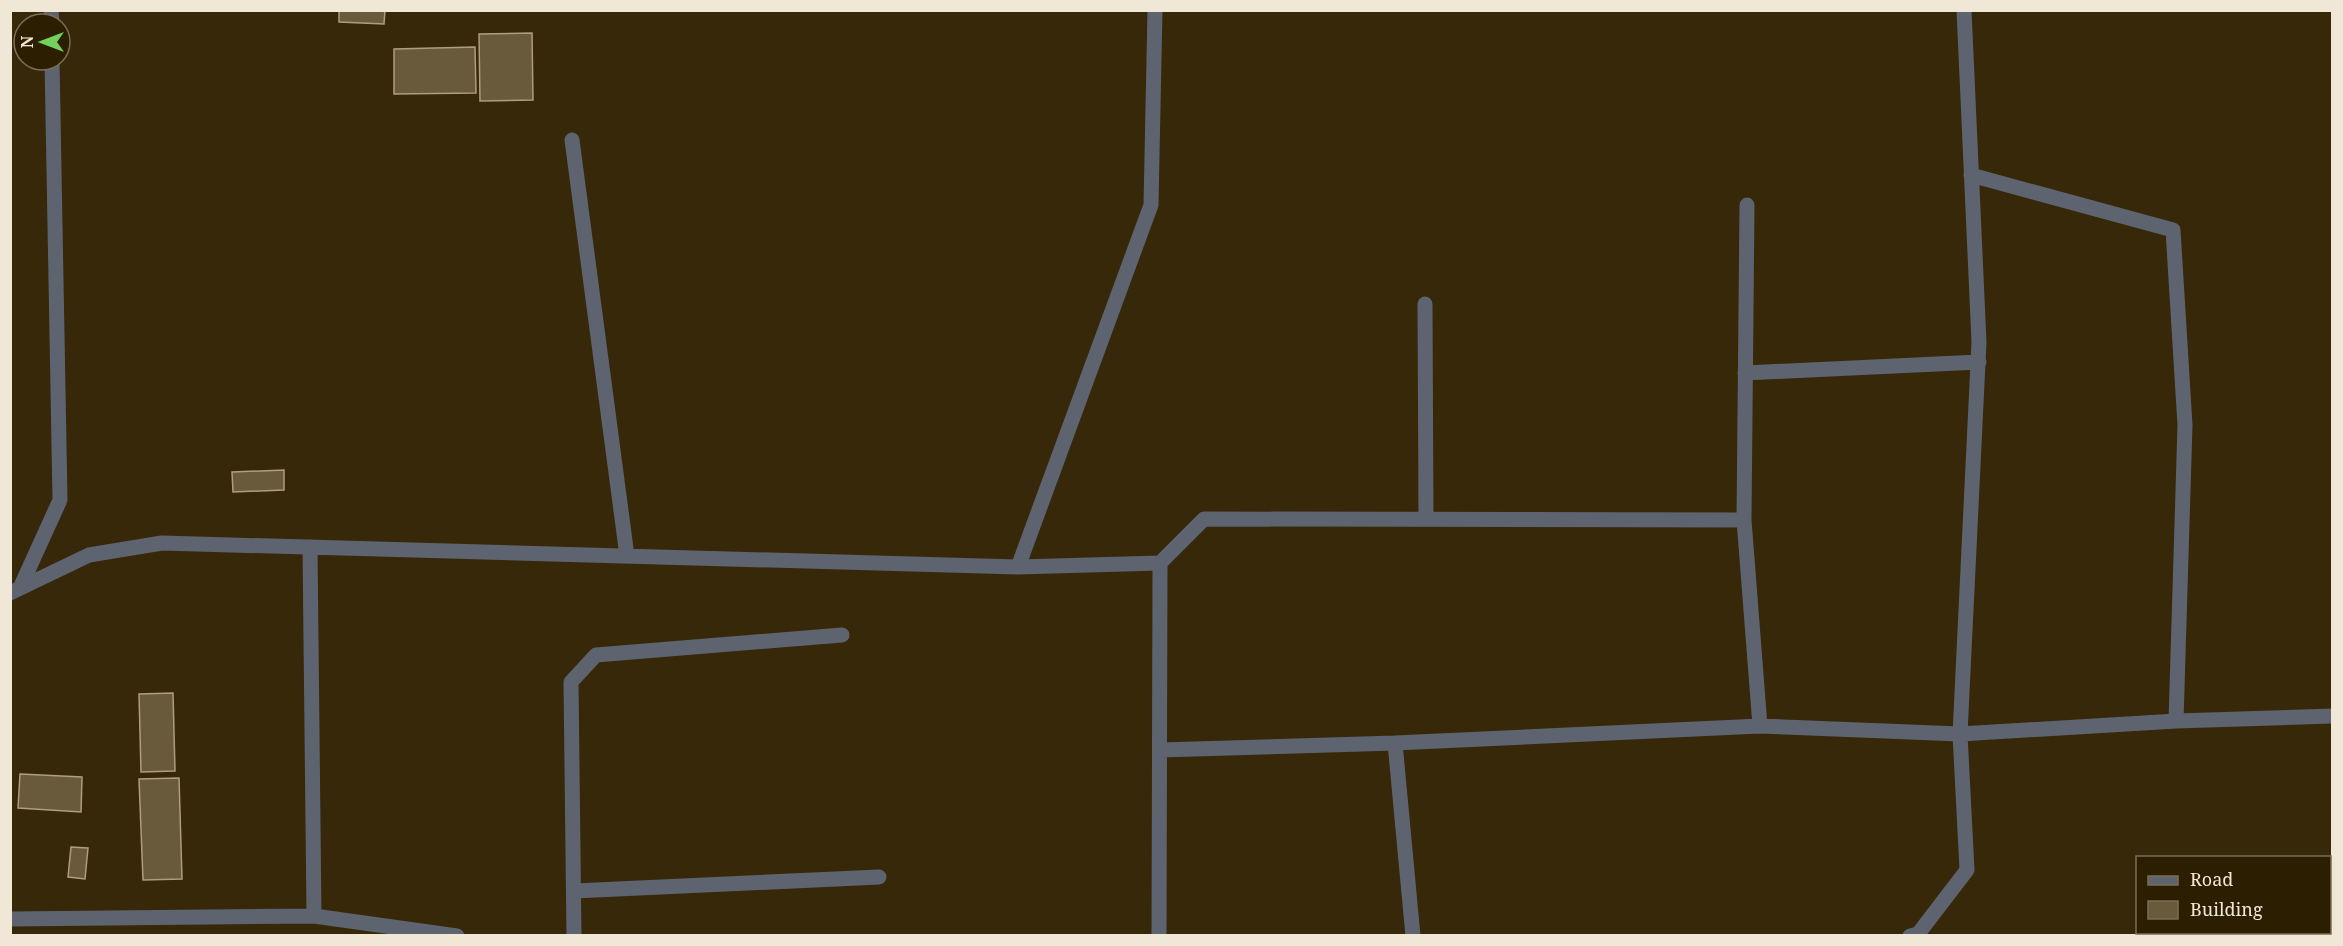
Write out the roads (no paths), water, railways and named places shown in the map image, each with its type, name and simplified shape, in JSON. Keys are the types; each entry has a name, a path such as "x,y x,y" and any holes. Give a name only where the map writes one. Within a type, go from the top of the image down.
{"street":[{"path":"1018,567 1151,205 1155,10"},
{"path":"1910,936 1918,934 1967,870 1960,734 1979,362 1964,10"},
{"path":"15,590 60,500 52,72"},
{"path":"572,140 627,556"},
{"path":"1971,175 2173,230 2185,425 2176,721"},
{"path":"1746,205 1744,520 1760,726"},
{"path":"1425,304 1426,518"},
{"path":"1745,373 1979,362"},
{"path":"15,590 89,555 162,543 1018,567 1160,563 1204,519 1744,520"},
{"path":"310,547 314,916"},
{"path":"1159,936 1160,563"},
{"path":"574,936 571,682 596,655 842,635"},
{"path":"1160,750 1395,743 1760,726 1960,734 2176,721 2332,716"},
{"path":"1395,743 1413,936"},
{"path":"574,891 879,877"},
{"path":"10,919 314,916 457,936"}]}
